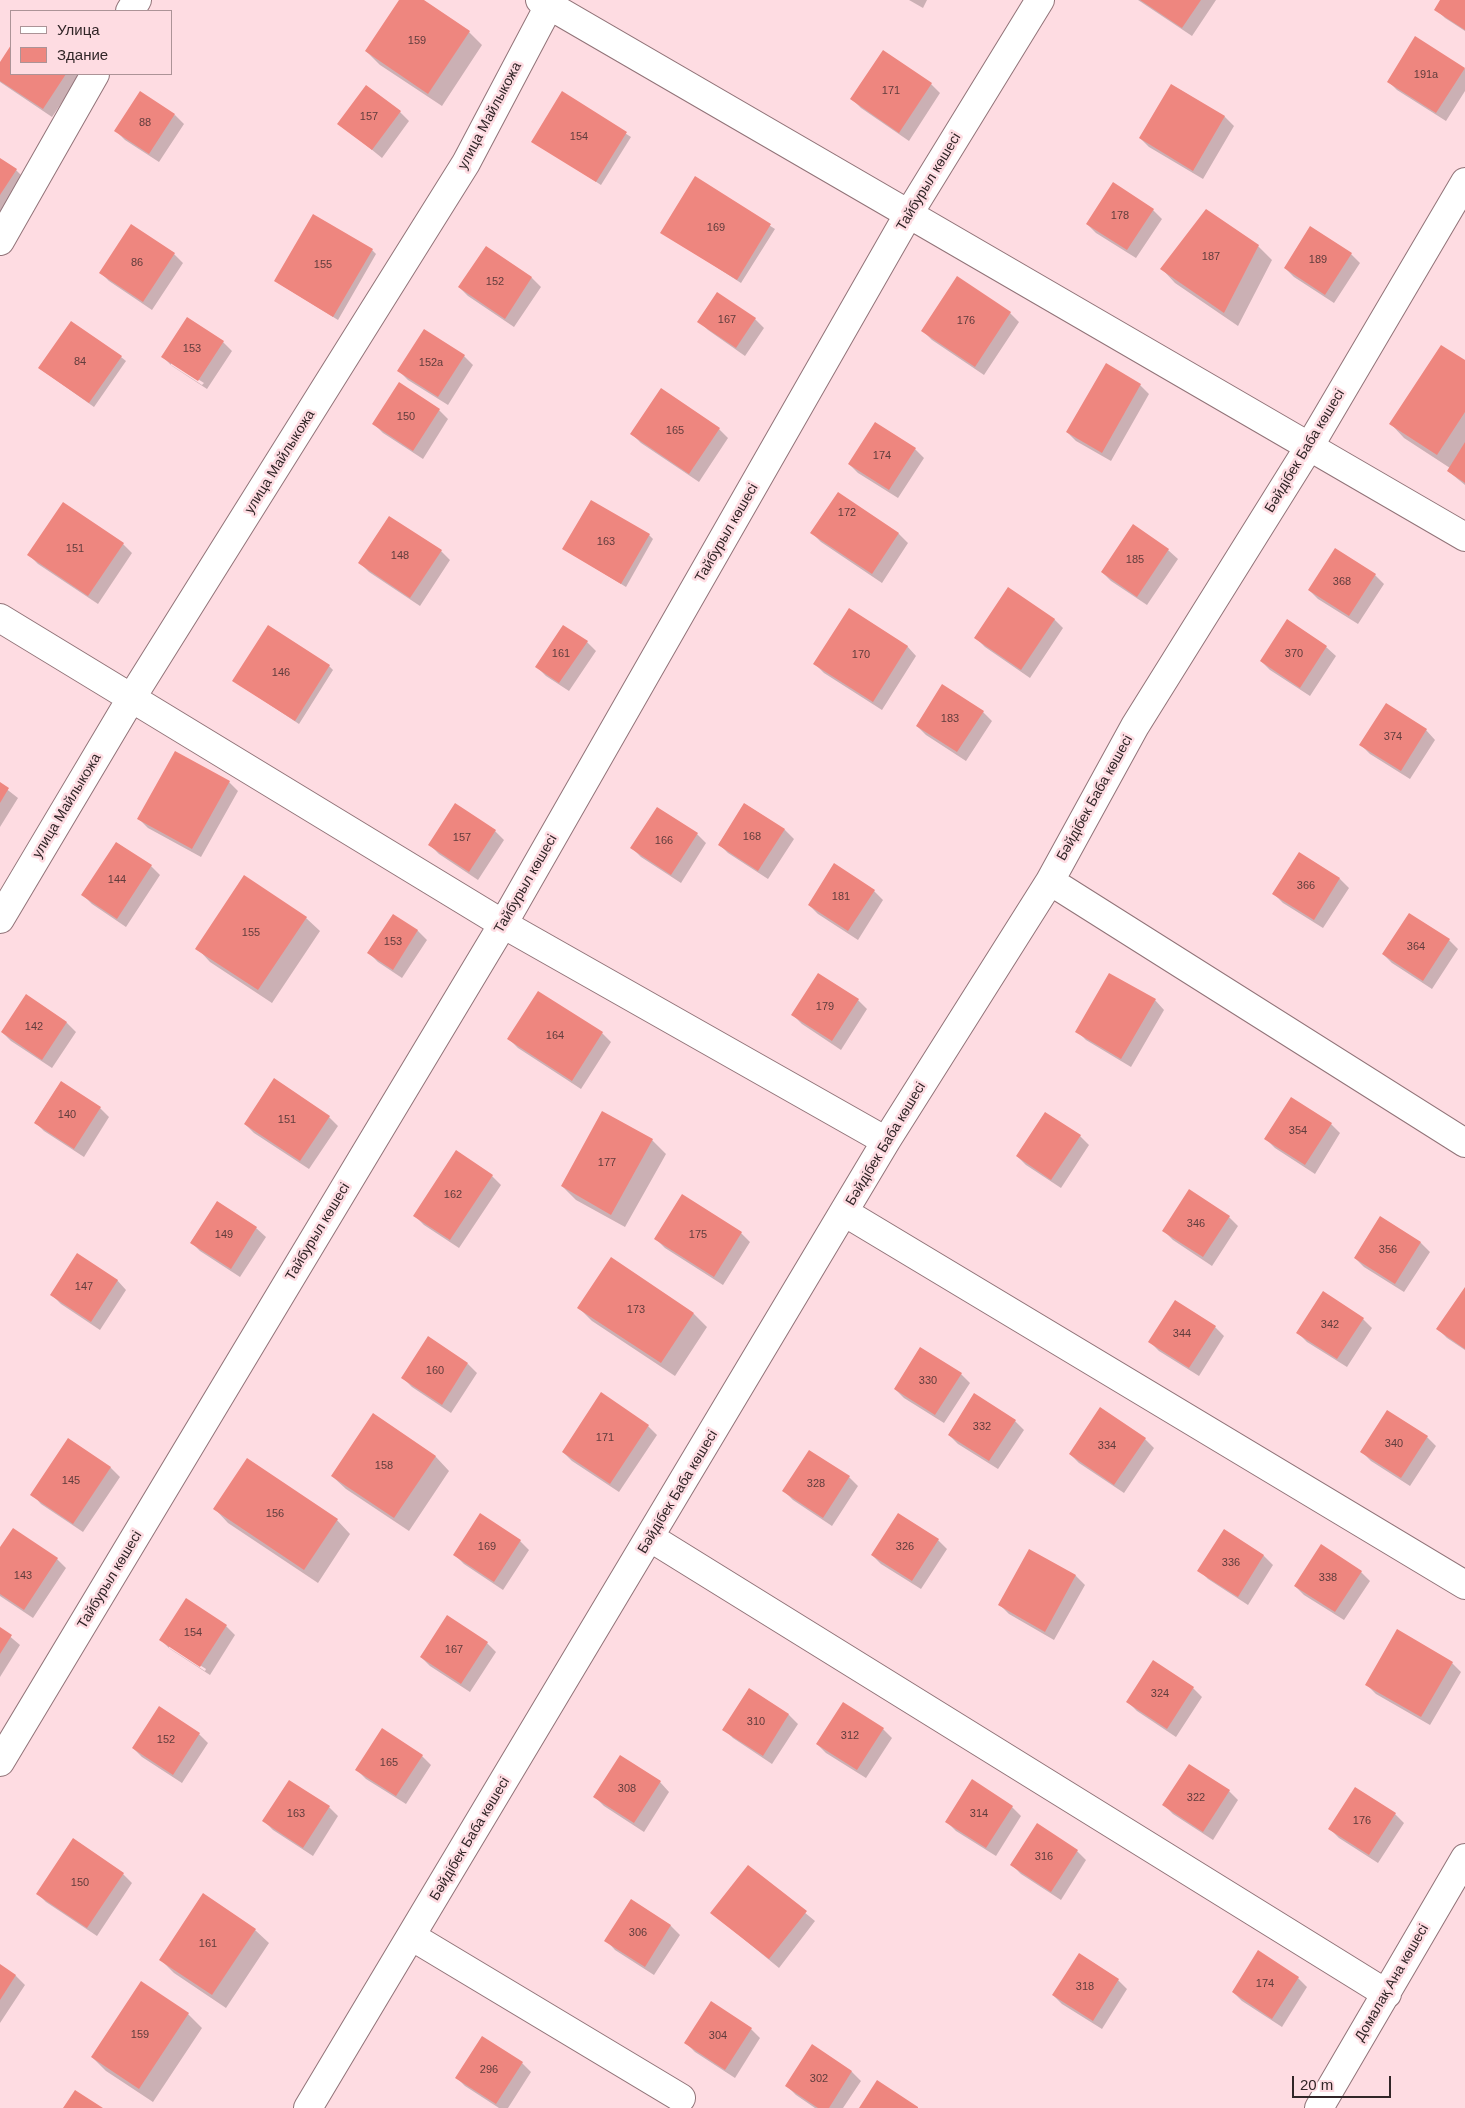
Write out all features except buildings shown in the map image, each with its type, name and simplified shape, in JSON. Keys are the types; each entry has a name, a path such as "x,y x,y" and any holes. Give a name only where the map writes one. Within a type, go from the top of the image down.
{"street":[{"name":"Тайбурыл көшесі","path":"0,1762 503,924 908,215 1040,0"},
{"path":"547,2 908,215 1465,538"},
{"name":"улица Майлыкожа","path":"0,919 132,697 466,163 547,2"},
{"path":"0,241 94,75"},
{"name":"Бәйдібек Баба көшесі","path":"308,2108 651,1538 886,1141 1050,881 1135,726 1309,447 1465,182"},
{"path":"0,618 503,924 886,1141"},
{"path":"1050,881 1465,1143"},
{"path":"844,1212 1465,1585"},
{"path":"651,1538 1386,1994"},
{"name":"Домалақ Ана көшесі","path":"1319,2108 1465,1858"},
{"path":"412,1936 680,2098"}]}
